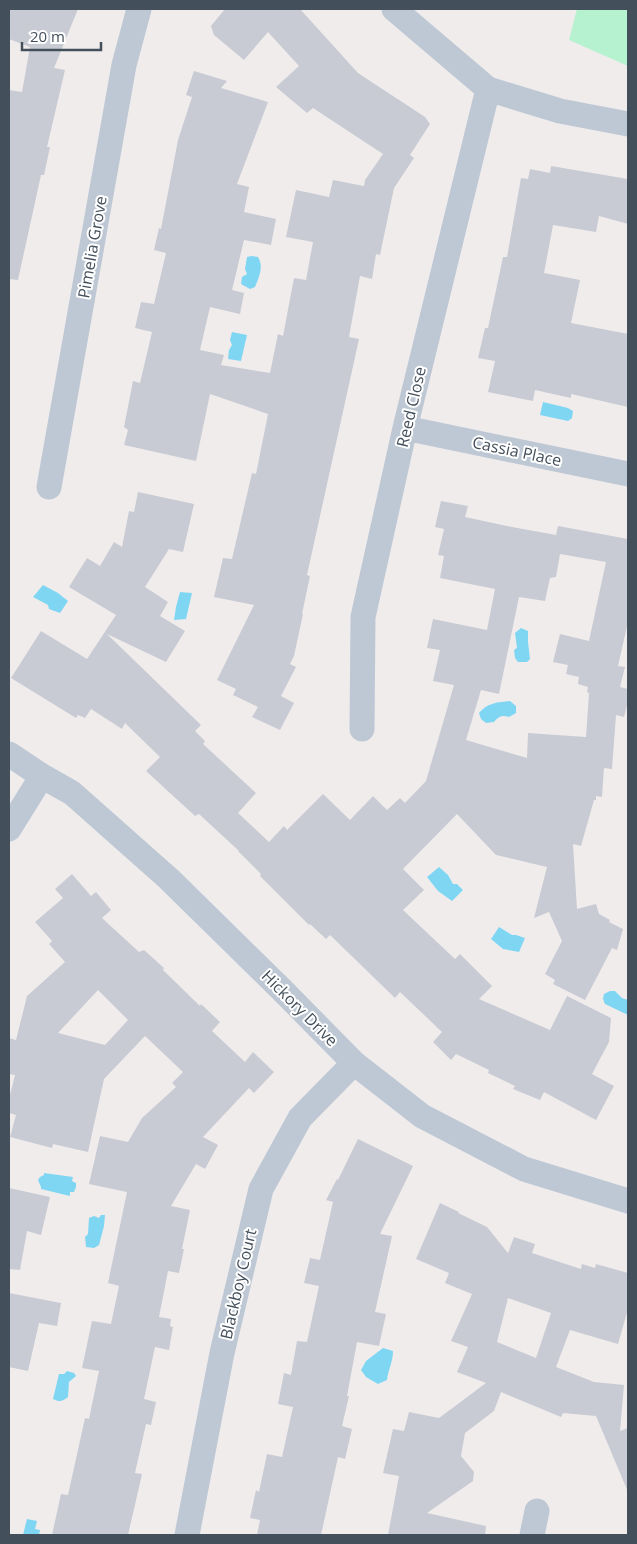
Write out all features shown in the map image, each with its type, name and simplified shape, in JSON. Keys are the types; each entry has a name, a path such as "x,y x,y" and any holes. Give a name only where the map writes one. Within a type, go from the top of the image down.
{"street":[{"name":"Pimelia Grove","path":"49,487 124,65 139,9"},
{"path":"394,9 488,88 560,111 628,124"},
{"name":"Reed Close","path":"362,729 363,617 405,428 488,88"},
{"name":"Cassia Place","path":"405,428 628,474"},
{"name":"Hickory Drive","path":"9,754 72,793 169,879 354,1063 422,1116 524,1169 628,1201"},
{"path":"9,829 42,776"},
{"name":"Blackboy Court","path":"187,1535 222,1353 261,1189 300,1118 354,1063"},
{"path":"532,1535 537,1511"}],"green space":[{"path":"577,9 628,9 628,66 569,40"}],"water":[{"path":"247,257 258,257 261,268 255,287 250,289 241,284 242,277 247,274 245,269"},
{"path":"232,332 247,335 241,361 228,359 229,350 232,345 230,340"},
{"path":"543,402 568,408 573,411 572,418 568,421 540,415"},
{"path":"43,585 68,601 60,613 49,609 48,605 33,597"},
{"path":"180,592 192,593 186,619 174,620 176,607"},
{"path":"521,628 528,631 530,659 527,662 518,662 515,658 514,650 517,648 515,633"},
{"path":"510,701 516,706 516,713 509,717 501,716 494,722 486,723 481,719 479,713 489,705"},
{"path":"439,867 448,875 453,884 457,884 463,890 452,901 438,891 427,877"},
{"path":"499,927 512,935 525,938 519,952 503,949 491,939"},
{"path":"615,991 622,998 628,1000 628,1015 605,1004 604,994"},
{"path":"44,1173 73,1177 72,1181 76,1183 74,1192 70,1192 70,1196 41,1189 38,1180"},
{"path":"101,1215 105,1215 99,1245 94,1248 86,1247 85,1237 88,1234 89,1218 94,1216 99,1218"},
{"path":"383,1348 393,1351 393,1355 387,1380 378,1384 366,1377 361,1370 366,1361"},
{"path":"67,1371 74,1373 76,1376 69,1382 68,1397 62,1401 55,1400 53,1399 59,1374 64,1374"},
{"path":"27,1519 37,1521 35,1529 40,1530 39,1535 23,1535"}],"building":[{"path":"9,9 78,9 54,68 65,70 47,147 50,147 44,175 41,175 18,280 9,279 9,90 22,92 30,47 9,39"},
{"path":"225,9 300,9 358,73 425,117 430,124 410,155 414,158 394,188 380,255 376,254 372,279 360,276 349,337 359,339 307,575 310,576 303,614 294,656 290,664 296,667 281,696 294,703 280,730 252,717 258,707 233,695 236,689 217,680 254,605 214,597 223,558 232,559 252,473 256,474 268,414 210,394 196,461 124,445 128,430 124,427 133,381 140,383 152,332 135,328 141,302 154,304 166,253 154,250 159,228 161,229 178,140 192,97 186,95 194,71 227,81 221,88 268,102 237,184 249,187 244,212 276,219 271,245 244,240 232,290 244,293 240,314 210,307 200,350 224,355 221,365 270,373 278,334 283,336 294,278 306,280 313,242 286,237 296,190 329,197 333,180 364,186 365,180 383,154 313,108 307,113 276,87 299,66 268,32 244,60 214,35 211,26"},
{"path":"551,166 628,179 628,224 599,216 596,232 553,225 544,273 580,280 571,323 628,334 628,407 571,394 571,398 535,390 533,401 488,392 495,361 478,358 485,328 488,328 503,257 507,257 521,178 528,179 530,169 550,173"},
{"path":"138,492 194,504 183,552 169,549 145,587 168,602 160,616 185,631 166,662 107,634 201,725 195,731 205,741 203,744 256,793 238,813 269,842 284,826 287,830 323,794 350,820 373,796 387,810 400,798 405,803 426,781 454,685 433,681 440,650 427,648 433,619 487,630 495,589 440,578 444,556 438,555 444,529 435,527 441,501 468,506 465,517 507,526 556,535 558,526 628,539 628,622 618,666 625,667 620,687 628,689 628,701 624,717 616,715 612,769 604,768 602,797 596,796 596,800 594,800 581,846 573,844 577,909 596,904 599,914 623,929 617,950 612,948 585,1000 553,984 555,980 545,974 562,941 549,912 534,918 547,867 496,855 457,814 403,869 424,890 403,910 455,959 460,954 492,986 479,999 550,1030 567,996 611,1018 609,1042 592,1074 614,1086 596,1120 544,1092 540,1100 513,1089 515,1086 488,1073 489,1070 456,1054 451,1060 433,1042 442,1032 400,992 395,998 330,935 326,939 309,925 260,876 261,874 239,851 199,814 195,816 146,771 160,757 125,723 122,729 91,709 85,718 78,715 76,718 11,678 41,631 87,659 116,615 69,587 87,558 100,566 114,542 122,547 129,511 134,512","holes":["560,554 606,562 589,641 560,634 553,662 568,665 566,674 579,677 578,684 588,687 586,737 528,733 527,758 466,740 481,690 499,694 519,597 545,601 550,578 556,577"]},
{"path":"72,874 91,896 96,892 111,910 102,918 139,952 144,950 200,1006 201,1004 220,1022 212,1031 245,1062 253,1052 274,1072 254,1093 249,1088 203,1137 218,1145 205,1169 196,1164 171,1206 190,1210 179,1273 168,1271 159,1317 171,1319 170,1326 173,1327 169,1350 155,1347 144,1399 156,1402 151,1425 146,1424 135,1473 142,1474 128,1535 52,1535 61,1494 68,1495 85,1418 89,1419 99,1371 82,1368 92,1321 111,1324 119,1286 108,1283 127,1192 89,1184 100,1136 128,1142 142,1118 176,1087 172,1083 183,1072 145,1036 104,1079 88,1152 53,1144 52,1148 10,1137 16,1115 9,1113 9,1099 15,1075 9,1074 9,1038 16,1040 27,996 65,962 49,944 52,941 35,922 63,898 55,889","holes":["98,990 128,1020 105,1045 58,1033"]},
{"path":"358,1139 413,1166 380,1234 392,1236 375,1312 386,1314 379,1346 357,1342 347,1396 349,1396 342,1426 352,1429 345,1459 338,1457 321,1535 257,1535 260,1520 250,1518 256,1490 259,1492 267,1454 282,1457 293,1407 278,1404 284,1373 291,1375 297,1341 307,1342 319,1286 304,1283 310,1258 320,1260 333,1202 326,1200"},
{"path":"9,1188 50,1197 41,1235 27,1231 20,1270 9,1269"},
{"path":"440,1203 487,1227 508,1253 514,1237 535,1244 532,1253 581,1269 582,1264 595,1268 596,1264 628,1273 628,1309 618,1344 570,1330 556,1367 594,1382 624,1385 620,1431 628,1428 628,1492 596,1416 563,1413 561,1417 501,1392 494,1411 465,1433 461,1456 474,1472 473,1481 427,1513 486,1526 485,1535 388,1535 399,1476 383,1473 393,1429 404,1431 409,1412 439,1418 486,1383 457,1372 468,1347 451,1341 472,1294 445,1283 449,1273 416,1259","holes":["508,1298 551,1313 536,1358 497,1342"]},
{"path":"9,1293 61,1303 57,1326 39,1323 28,1371 9,1367"}]}
